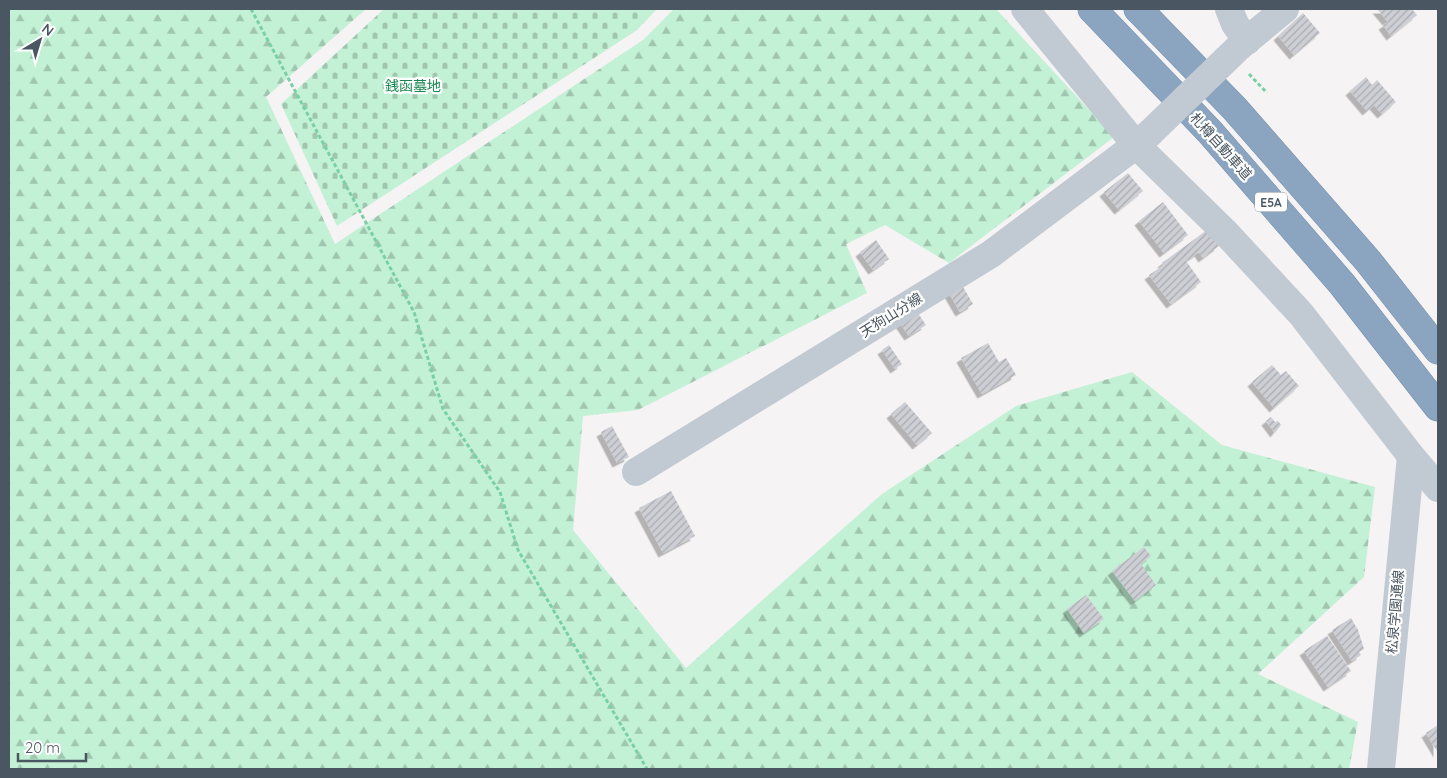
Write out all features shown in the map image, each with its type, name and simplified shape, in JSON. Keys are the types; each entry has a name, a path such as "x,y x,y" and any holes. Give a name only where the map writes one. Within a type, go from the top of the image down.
{"highway":[{"name":"札樽自動車道","path":"1092,9 1210,132 1342,284 1438,406"},
{"name":"E5A","path":"1138,9 1235,109 1368,261 1438,350"}],"street":[{"path":"1025,9 1144,138 1226,233 1301,314 1438,488"},
{"path":"1229,9 1243,44"},
{"name":"天狗山分線","path":"636,472 991,254 1144,138 1243,44 1285,9"},
{"name":"松泉学園通線","path":"1381,769 1411,456"}],"path":[{"path":"251,9 414,312 443,409 500,492 518,550 647,769"},
{"path":"1249,74 1267,93"}],"green space":[{"path":"9,9 366,9 266,97 335,244 643,40 674,9 996,9 1114,137 949,263 885,225 846,244 867,293 638,410 583,416 573,530 686,668 882,494 1016,406 1132,372 1222,445 1375,487 1364,577 1258,674 1358,722 1349,769 9,769"},
{"name":"銭函墓地","path":"384,9 657,9 637,30 337,226 281,104"}],"building":[{"path":"1377,9 1412,9 1417,15 1391,36 1383,25 1388,22"},
{"path":"1303,13 1320,33 1294,55 1278,36"},
{"path":"1366,77 1372,85 1377,80 1396,102 1382,114 1374,105 1367,111 1350,91"},
{"path":"1128,173 1143,191 1119,210 1104,192"},
{"path":"1163,202 1188,235 1164,253 1139,221"},
{"path":"1207,230 1219,246 1203,258 1199,252 1186,261 1201,282 1171,304 1149,275 1164,265 1162,263"},
{"path":"876,240 889,259 873,270 860,252"},
{"path":"962,285 973,304 960,312 949,293"},
{"path":"915,309 926,325 909,336 898,320"},
{"path":"988,343 999,362 1006,358 1016,375 982,394 961,358"},
{"path":"889,345 902,364 895,369 882,350"},
{"path":"1272,365 1281,375 1286,371 1299,386 1274,408 1252,382"},
{"path":"905,402 932,433 917,445 891,414"},
{"path":"1271,417 1281,425 1275,433 1266,421"},
{"path":"612,426 629,457 617,463 601,432"},
{"path":"671,491 695,536 663,553 639,508"},
{"path":"1144,547 1151,556 1141,564 1156,585 1135,601 1112,571"},
{"path":"1086,595 1104,619 1084,633 1067,609"},
{"path":"1351,618 1358,630 1364,649 1359,652 1361,655 1352,661 1332,630"},
{"path":"1327,636 1351,671 1328,687 1304,651"},
{"path":"1438,725 1438,753 1426,733"}]}
